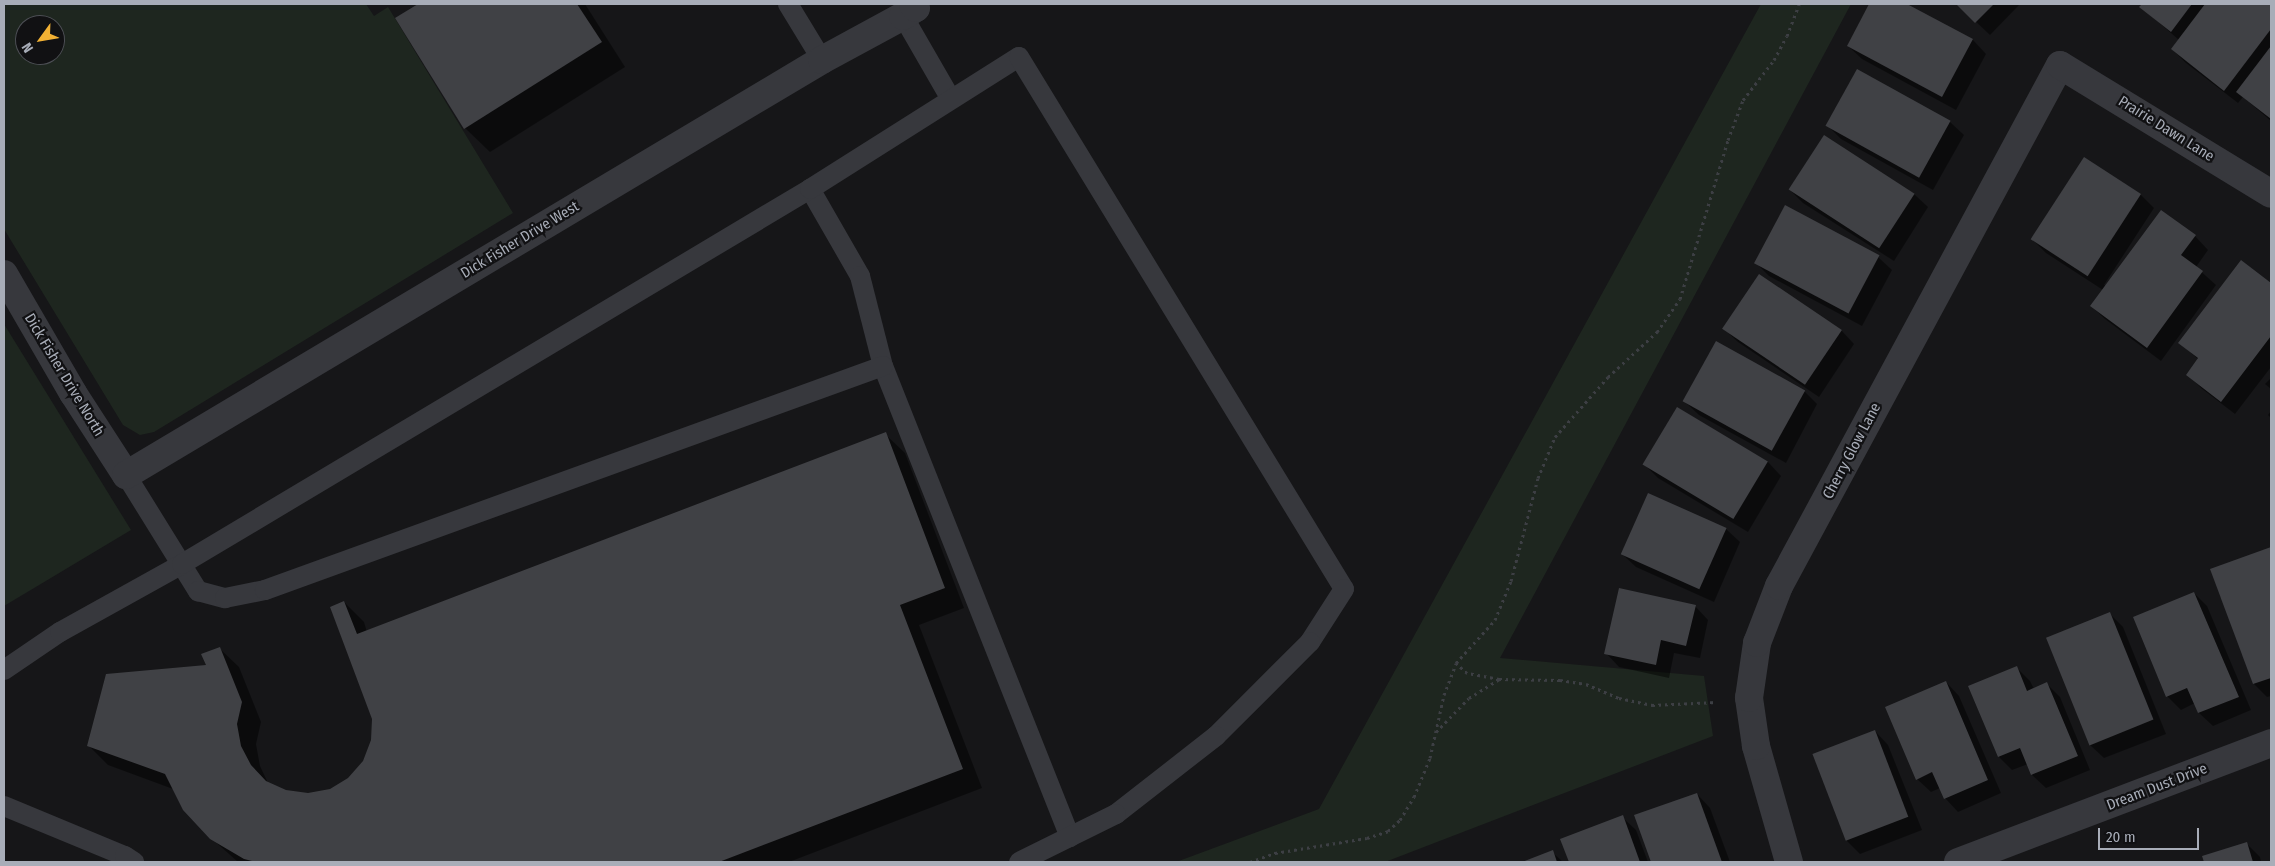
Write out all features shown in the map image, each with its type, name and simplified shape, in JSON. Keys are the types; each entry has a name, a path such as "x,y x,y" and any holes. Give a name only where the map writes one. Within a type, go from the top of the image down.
{"street":[{"name":"Dick Fisher Drive West","path":"126,475 822,60 914,8"},
{"name":"Prairie Dawn Lane","path":"2060,65 2271,194"},
{"name":"Cherry Glow Lane","path":"1789,862 1756,746 1749,698 1757,643 1779,586 2060,65"},
{"name":"Dick Fisher Drive North","path":"4,274 126,475"},
{"name":"Dream Dust Drive","path":"1958,862 2271,743"}],"lane":[{"path":"788,4 822,60"},
{"path":"914,8 951,99"},
{"path":"4,670 60,632 182,564 810,189 1019,57 1344,589 1310,642 1216,736 1116,814 1019,862"},
{"path":"810,189 860,276 883,366 1070,837"},
{"path":"126,475 198,591 225,598 265,590 883,366"},
{"path":"4,806 125,856 134,862"}],"path":[{"path":"1250,862 1275,853 1367,838 1388,831 1400,820 1414,797 1430,758 1444,696 1456,663 1495,620 1512,581 1538,478 1555,437 1608,377 1657,332 1680,300 1728,140 1744,100 1774,60 1787,36 1799,4"},
{"path":"1456,663 1467,673 1499,679 1560,680 1586,684 1619,698 1652,705 1718,702"},
{"path":"1436,732 1469,698 1499,679"}],"shaded area":[{"path":"4,4 366,4 374,16 388,7 513,213 154,432 140,435 123,425 4,229"},
{"path":"1761,4 1851,4 1500,658 1704,676 1713,736 1385,862 1176,862 1319,809"},
{"path":"4,324 131,530 4,606"}],"building":[{"path":"418,4 577,4 602,42 464,129 395,18"},
{"path":"1869,4 1907,4 1973,39 1942,97 1847,46"},
{"path":"1956,4 1994,4 1975,23"},
{"path":"2142,4 2192,4 2171,32 2139,7"},
{"path":"2205,4 2271,4 2271,29 2224,91 2171,49"},
{"path":"2271,46 2271,119 2236,92"},
{"path":"1857,69 1951,121 1919,178 1825,126"},
{"path":"1824,135 1915,194 1879,248 1789,190"},
{"path":"2084,157 2141,194 2088,276 2031,239"},
{"path":"1785,205 1879,255 1848,314 1754,263"},
{"path":"2161,210 2196,235 2181,255 2203,271 2147,348 2090,306"},
{"path":"2241,260 2271,283 2271,336 2221,402 2186,375 2198,358 2178,343"},
{"path":"1759,274 1842,330 1805,385 1722,329"},
{"path":"1716,341 1805,390 1772,451 1683,401"},
{"path":"1677,407 1768,462 1733,519 1642,464"},
{"path":"886,432 945,588 900,605 963,769 719,862 256,862 244,859 210,839 183,810 165,774 87,746 106,674 206,665 201,654 220,647 242,702 237,724 241,746 251,765 266,781 286,790 308,793 330,789 348,778 363,761 371,740 372,719 330,607 344,601 357,634"},
{"path":"1648,493 1727,528 1699,589 1621,554"},
{"path":"2271,547 2271,678 2253,684 2210,569"},
{"path":"1619,588 1696,605 1686,646 1661,640 1656,665 1604,654"},
{"path":"2194,592 2239,697 2198,713 2187,688 2166,697 2133,617"},
{"path":"2110,612 2153,720 2089,745 2046,638"},
{"path":"2017,666 2027,691 2047,682 2078,756 2031,775 2020,748 1998,757 1968,686"},
{"path":"1946,681 1988,780 1944,799 1932,772 1916,780 1885,707"},
{"path":"1875,730 1908,817 1846,841 1812,754"},
{"path":"1697,793 1722,862 1651,862 1634,815"},
{"path":"1623,815 1640,862 1569,862 1560,839"},
{"path":"2247,842 2253,862 2204,862 2202,856"},
{"path":"1553,850 1557,862 1522,862"}]}
